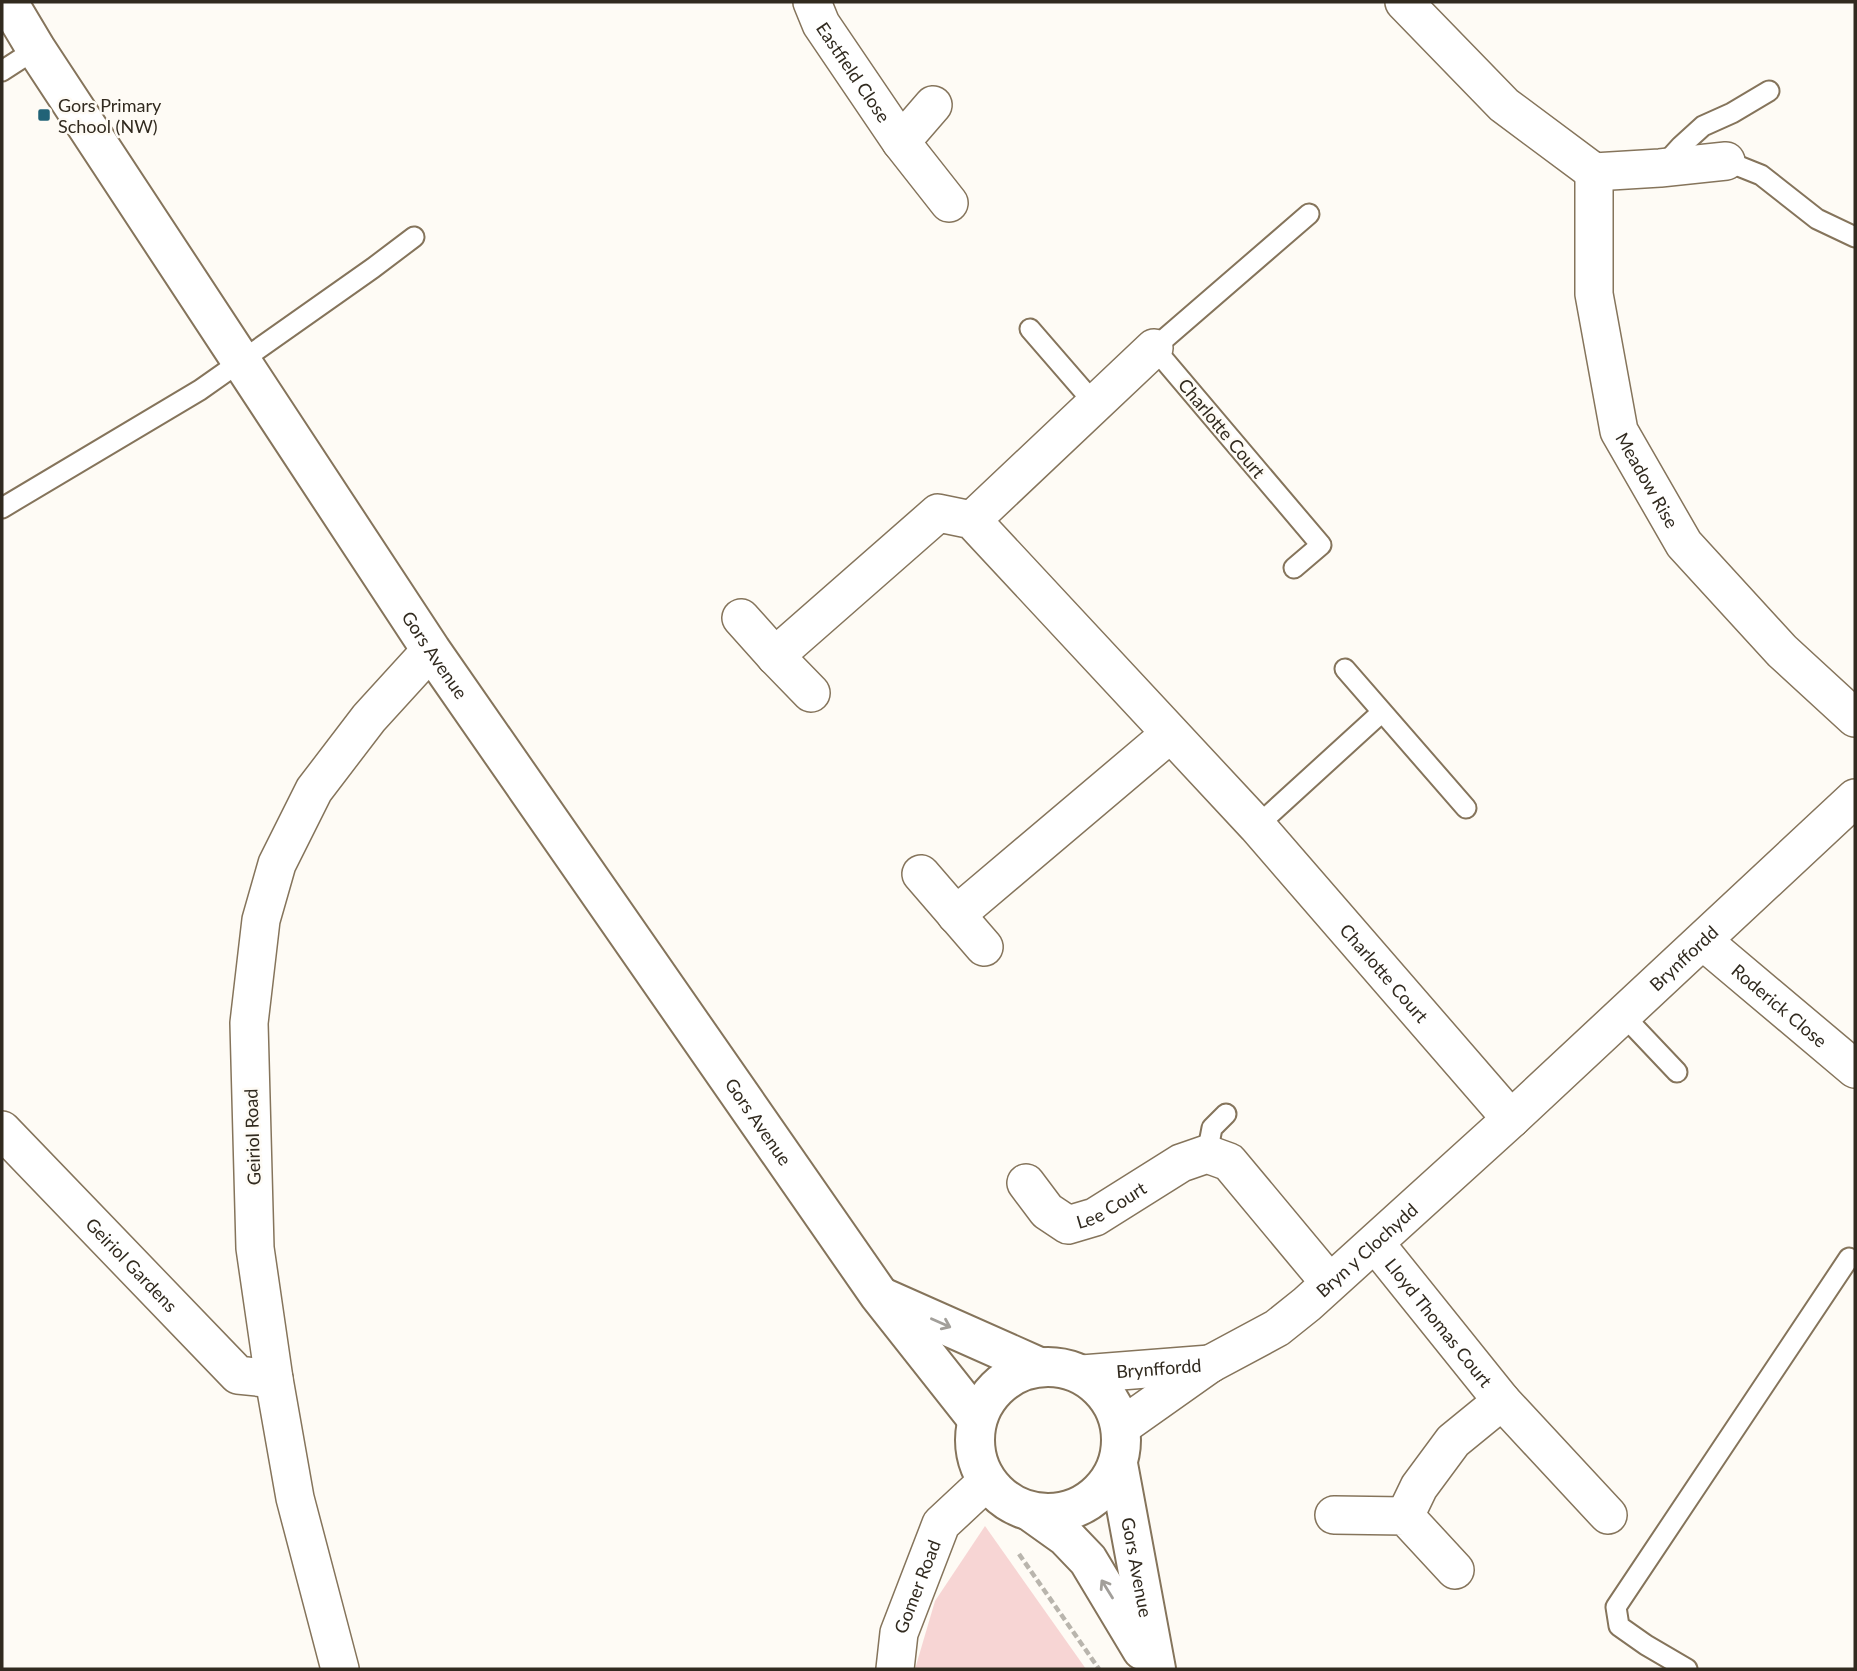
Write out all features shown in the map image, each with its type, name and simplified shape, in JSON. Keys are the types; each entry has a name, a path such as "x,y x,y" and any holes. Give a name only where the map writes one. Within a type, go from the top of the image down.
{"street":[{"name":"Gors Avenue","path":"8,2 36,49 430,650 879,1296 977,1419"},
{"name":"Eastfield Close","path":"812,2 821,24 901,142 949,203"},
{"path":"1404,2 1504,105 1594,172 1726,161"},
{"name":"Eastfield Close","path":"901,142 933,104"},
{"name":"Meadow Rise","path":"1594,172 1594,295 1619,431 1684,544 1782,651 1855,718"},
{"path":"775,656 938,513 972,520 1154,348"},
{"name":"Charlotte Court","path":"972,520 1256,826 1511,1119"},
{"path":"741,618 811,693"},
{"name":"Geiriol Road","path":"340,1669 295,1498 255,1248 249,1023 261,920 277,864 314,790 369,718 430,650"},
{"path":"956,915 1170,734"},
{"name":"Brynffordd","path":"1511,1119 1855,798"},
{"path":"921,874 984,947"},
{"name":"Roderick Close","path":"1703,941 1855,1069"},
{"name":"Bryn y Clochydd","path":"1210,1364 1277,1328 1307,1304 1511,1119"},
{"name":"Geiriol Gardens","path":"2,1130 238,1375 274,1379"},
{"path":"1206,1154 1229,1163 1329,1282"},
{"name":"Lee Court","path":"1026,1183 1047,1211 1068,1225 1095,1217 1181,1163 1206,1154"},
{"name":"Lloyd Thomas Court","path":"1374,1243 1502,1401 1608,1514"},
{"path":"879,1296 1037,1366 1063,1367 1082,1374 1103,1390 1121,1427 1118,1464 1105,1487 1080,1506 1056,1513 1031,1512 1007,1501 986,1482 974,1448 977,1419 988,1397 1003,1381 1037,1366"},
{"name":"Brynffordd","path":"1082,1374 1210,1364"},
{"name":"Brynffordd","path":"1121,1427 1210,1364"},
{"name":"Lloyd Thomas Court","path":"1405,1516 1419,1487 1453,1441 1502,1401"},
{"name":"Gors Avenue","path":"1118,1464 1154,1669"},
{"name":"Gomer Road","path":"895,1669 899,1633 942,1524 986,1482"},
{"name":"Gors Avenue","path":"1031,1512 1066,1537 1088,1560 1154,1669"},
{"path":"1334,1516 1405,1516 1455,1570"}],"lane":[{"path":"2,71 36,49"},
{"path":"1660,168 1703,126 1732,113 1769,91"},
{"path":"1726,161 1761,175 1817,219 1855,237"},
{"path":"1154,348 1309,214"},
{"path":"2,509 200,390 414,237"},
{"path":"1030,330 1095,404"},
{"name":"Charlotte Court","path":"1154,348 1321,545 1294,569"},
{"path":"1345,669 1466,808"},
{"path":"1256,826 1382,712"},
{"path":"1623,1015 1677,1072"},
{"path":"1206,1154 1212,1128 1226,1114"},
{"path":"1687,1669 1619,1626 1616,1607 1849,1258"}],"shaded area":[{"path":"985,1526 1086,1669 915,1669 935,1601"}],"place":[{"name":"Gors Primary School (NW)","path":"44,115"}]}
